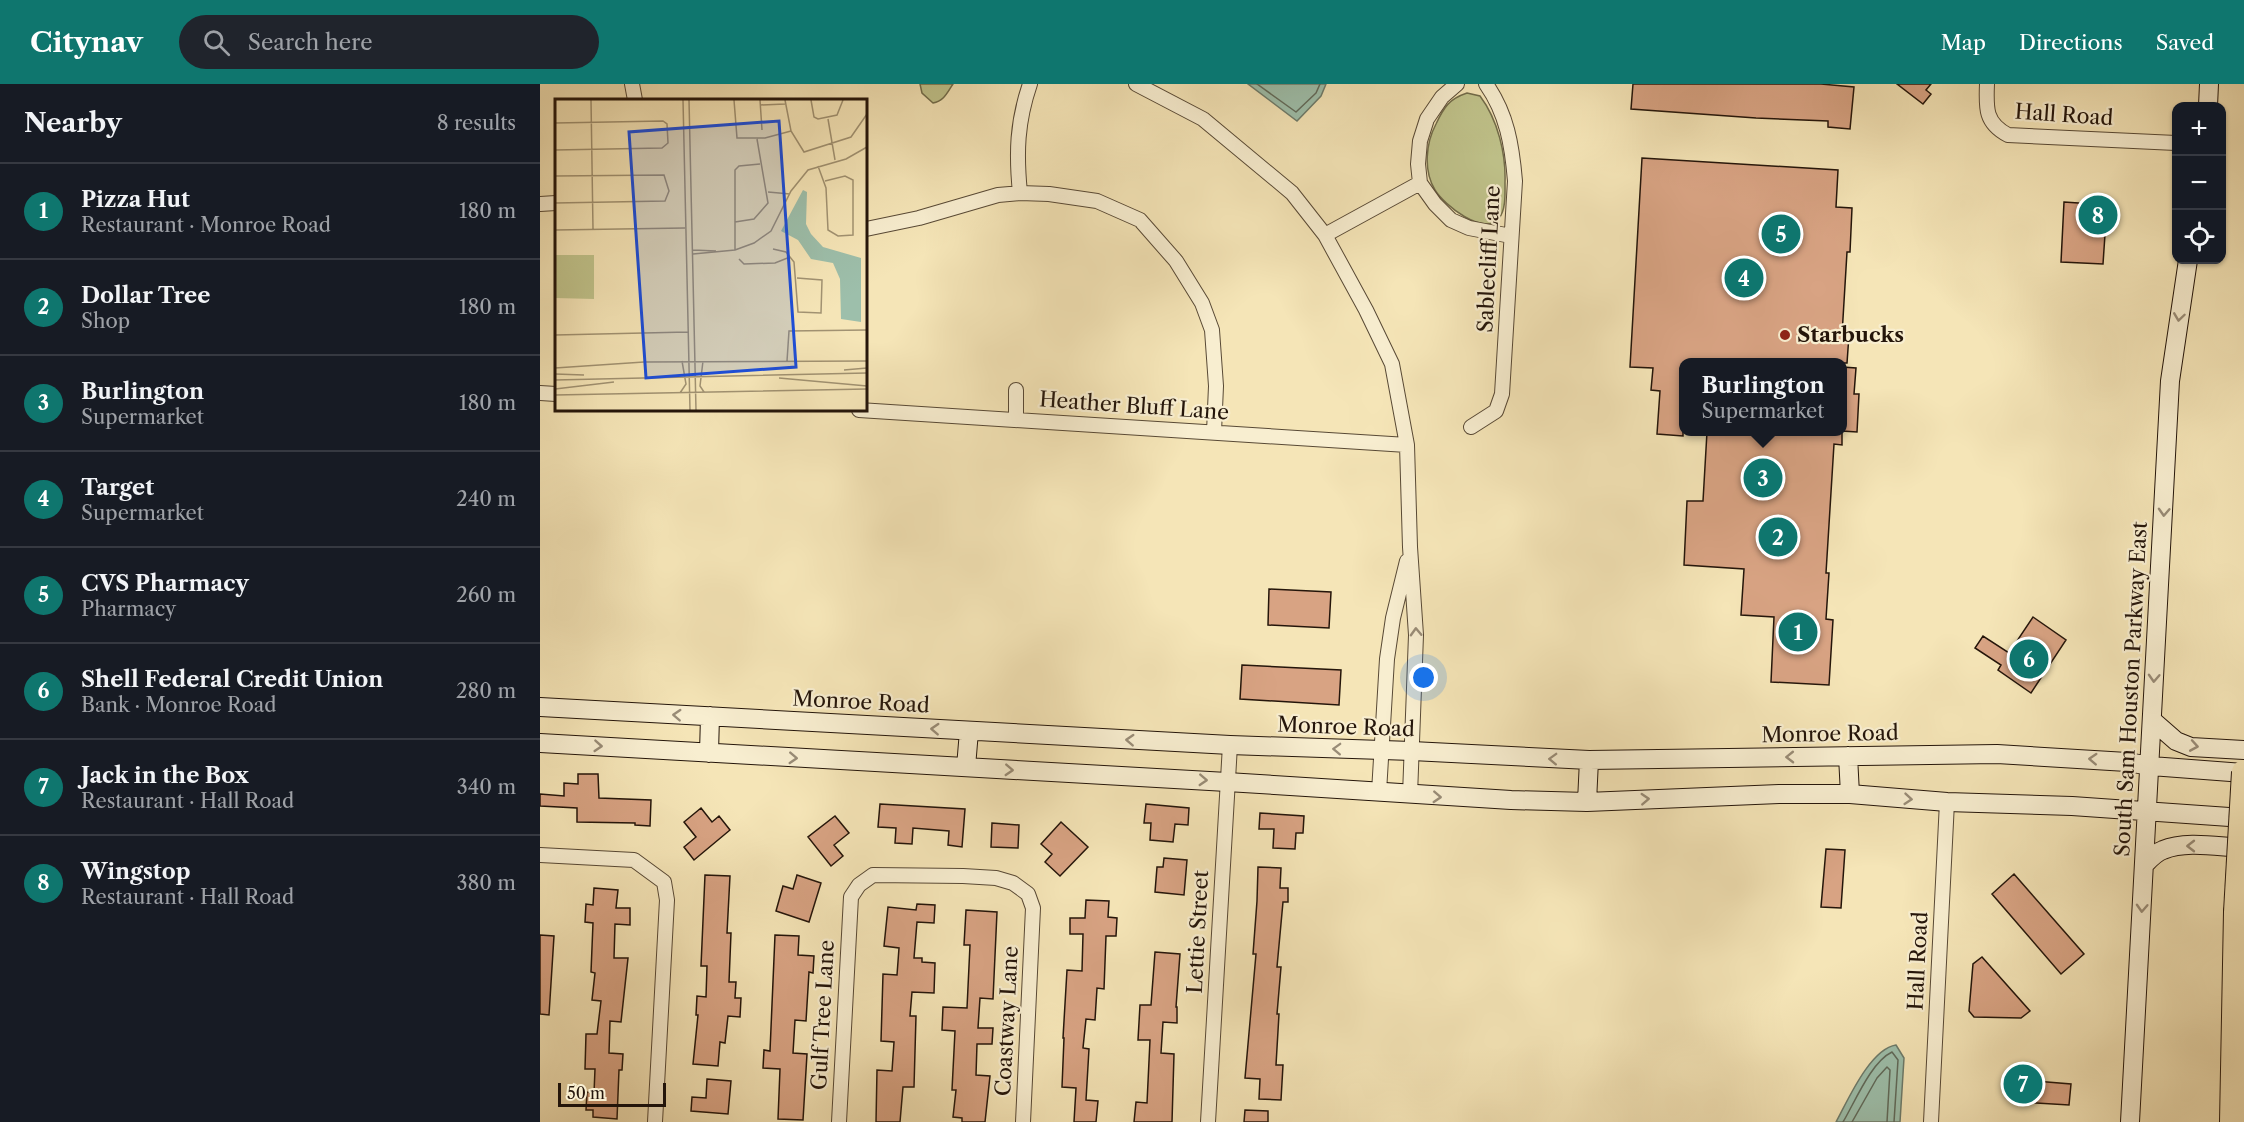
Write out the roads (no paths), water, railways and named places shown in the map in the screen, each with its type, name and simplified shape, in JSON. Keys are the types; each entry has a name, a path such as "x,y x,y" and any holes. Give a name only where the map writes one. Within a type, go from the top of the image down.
{"highway":[{"path":"2232,1122 2236,912 2244,773"}],"main road":[{"path":"2208,102 2209,84"},
{"name":"South Sam Houston Parkway East","path":"2130,1122 2170,381 2187,264"},
{"name":"Monroe Road","path":"540,706 1230,745 1589,760 1997,754 2127,762 2244,773"},
{"path":"709,753 710,717"},
{"path":"2152,720 2176,741 2191,747 2244,750"},
{"path":"966,767 969,731"},
{"path":"540,743 1227,782 1410,795 1587,802 1779,794 1850,794 1947,802 2072,806 2244,818"},
{"path":"1848,756 1850,794"},
{"path":"1587,802 1589,760"},
{"path":"2144,865 2164,849 2185,845 2244,848"}],"street":[{"path":"632,84 635,99"},
{"path":"1020,193 1016,158 1018,132 1023,103 1030,84"},
{"path":"1136,84 1203,119 1292,193 1325,235 1366,310 1392,364 1407,445 1410,547 1416,635 1410,795"},
{"path":"1457,84 1442,97 1427,119 1420,141 1418,164 1420,183 1435,204 1451,220 1469,228 1511,236"},
{"name":"Sablecliff Lane","path":"1471,427 1496,411 1502,394 1515,181 1512,149 1504,116 1486,84"},
{"name":"Hall Road","path":"1987,84 1989,117 1995,128 2008,135 2172,143"},
{"path":"1325,235 1420,183"},
{"path":"867,229 919,218 998,195 1020,193 1049,194 1097,201 1140,220 1176,261 1202,303 1212,330 1216,386 1214,432"},
{"path":"540,204 555,203"},
{"path":"1016,420 1017,390"},
{"path":"540,393 555,394"},
{"name":"Heather Bluff Lane","path":"867,411 1407,445"},
{"path":"1379,792 1391,628 1410,547"},
{"name":"Lettie Street","path":"1208,1122 1230,745"},
{"name":"Hall Road","path":"1931,1122 1947,802"},
{"path":"540,855 634,860 664,882 667,900 654,1122"},
{"name":"Gulf Tree Lane","path":"839,1122 851,897 858,885 873,875 996,878 1013,883 1028,894 1033,908 1032,921"},
{"name":"Coastway Lane","path":"1023,1122 1032,921"}],"water":[{"path":"1248,84 1326,84 1321,96 1297,121"},
{"path":"1896,1045 1904,1058 1900,1122 1836,1122 1853,1089 1869,1065 1886,1049"}],"place":[{"name":"Wingstop","path":"2098,215"},
{"name":"CVS Pharmacy","path":"1781,234"},
{"name":"Target","path":"1744,278"},
{"name":"Starbucks","path":"1785,335"},
{"name":"Burlington","path":"1763,478"},
{"name":"Dollar Tree","path":"1778,537"},
{"name":"Pizza Hut","path":"1798,632"},
{"name":"Shell Federal Credit Union","path":"2029,659"},
{"name":"Jack in the Box","path":"2023,1084"}]}
